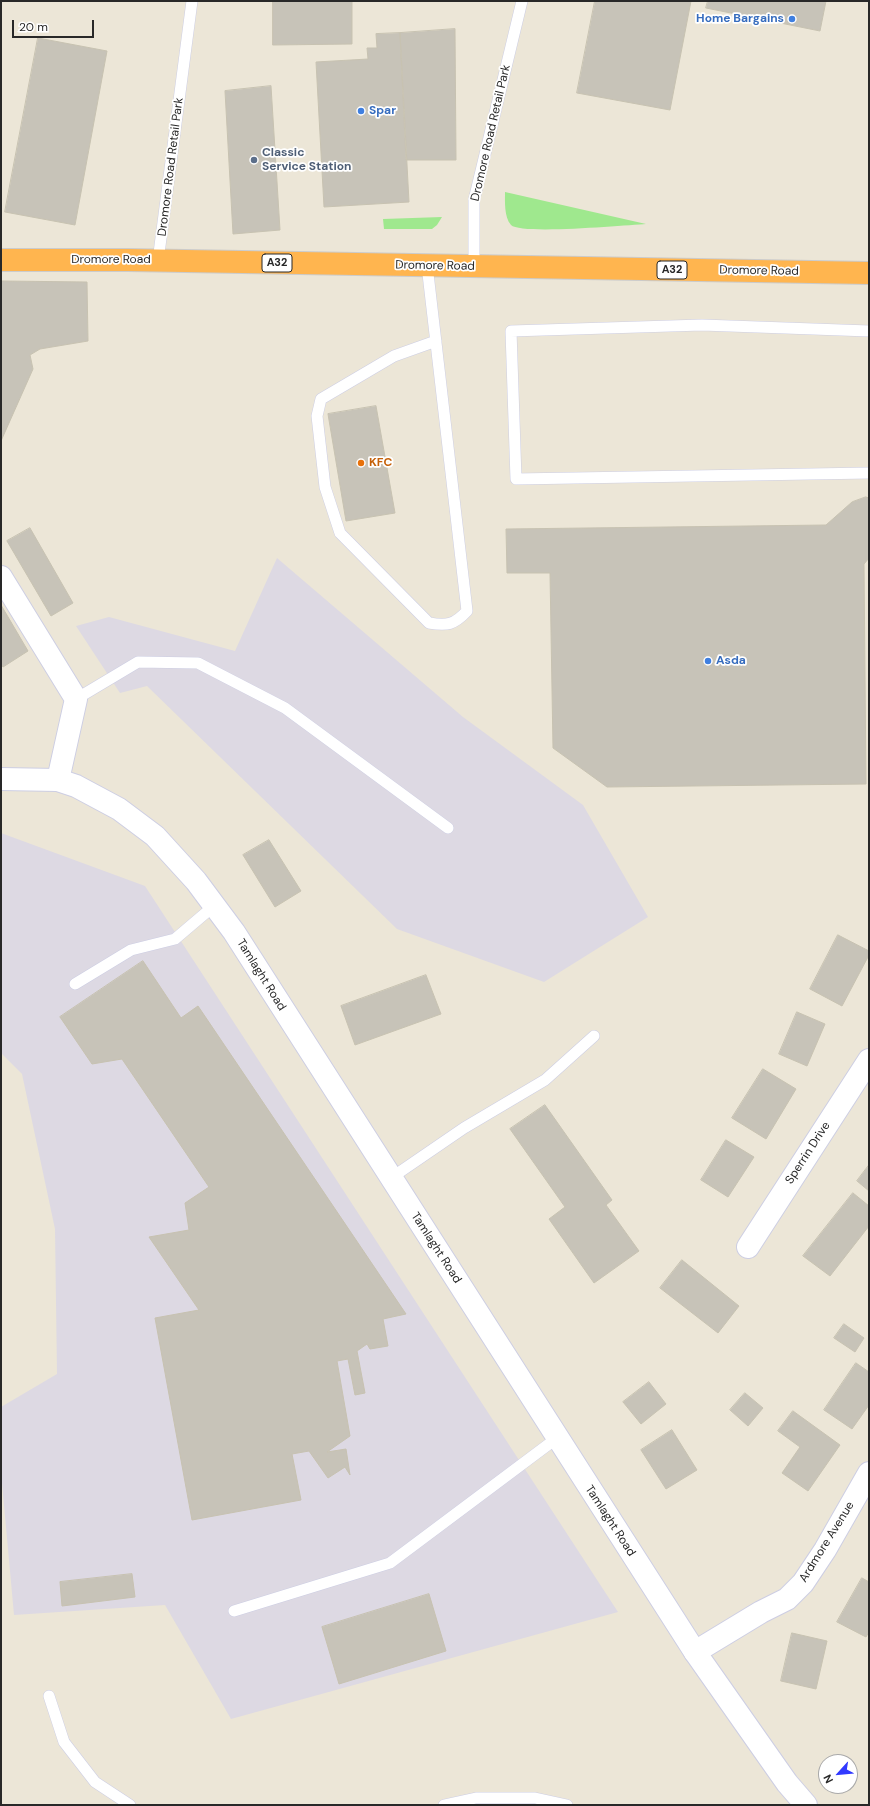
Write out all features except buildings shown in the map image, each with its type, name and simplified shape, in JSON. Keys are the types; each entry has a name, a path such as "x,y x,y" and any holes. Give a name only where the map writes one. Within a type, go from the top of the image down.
{"highway":[{"name":"Dromore Road","path":"1,260 427,265 869,273"}],"street":[{"path":"1,577 76,699 58,780"},
{"name":"Tamlaght Road","path":"1,779 58,780 76,786 119,809 155,836 215,905 234,932 695,1652 783,1777 806,1805"},
{"name":"Sperrin Drive","path":"748,1247 869,1060"},
{"name":"Ardmore Avenue","path":"695,1652 761,1612 787,1599 803,1583 825,1550 869,1473"}],"lane":[{"name":"Dromore Road Retail Park","path":"158,261 192,1"},
{"name":"Dromore Road Retail Park","path":"474,266 474,200 522,1"},
{"path":"427,265 436,341 467,611 460,618 444,626 429,623 340,533 325,487 317,416 321,399 394,356 436,341"},
{"path":"869,331 702,325 511,331 516,479 869,472"},
{"path":"76,699 138,662 198,663 285,708 448,828"},
{"path":"75,984 131,950 175,939 215,905"},
{"path":"391,1178 464,1128 545,1080 594,1036"},
{"path":"234,1611 390,1563 557,1438"},
{"path":"49,1696 64,1742 95,1782 130,1805"},
{"path":"444,1805 476,1798 534,1798 568,1805"}],"shaded area":[{"path":"277,558 463,717 583,805 648,917 544,982 397,929 147,686 120,693 76,626 109,617 235,651"},
{"path":"1,833 145,886 618,1612 231,1719 165,1605 14,1615 1,1472 1,1407 57,1374 55,1229 22,1074 1,1053"}],"green space":[{"path":"505,192 646,224 553,229 519,228 511,225 507,218 505,209"},
{"path":"442,217 437,225 432,229 384,229 383,219"}],"place":[{"name":"Home Bargains","path":"792,19"},
{"name":"Spar","path":"361,111"},
{"name":"Classic Service Station","path":"254,160"},
{"name":"KFC","path":"361,463"},
{"name":"Asda","path":"708,661"}]}
